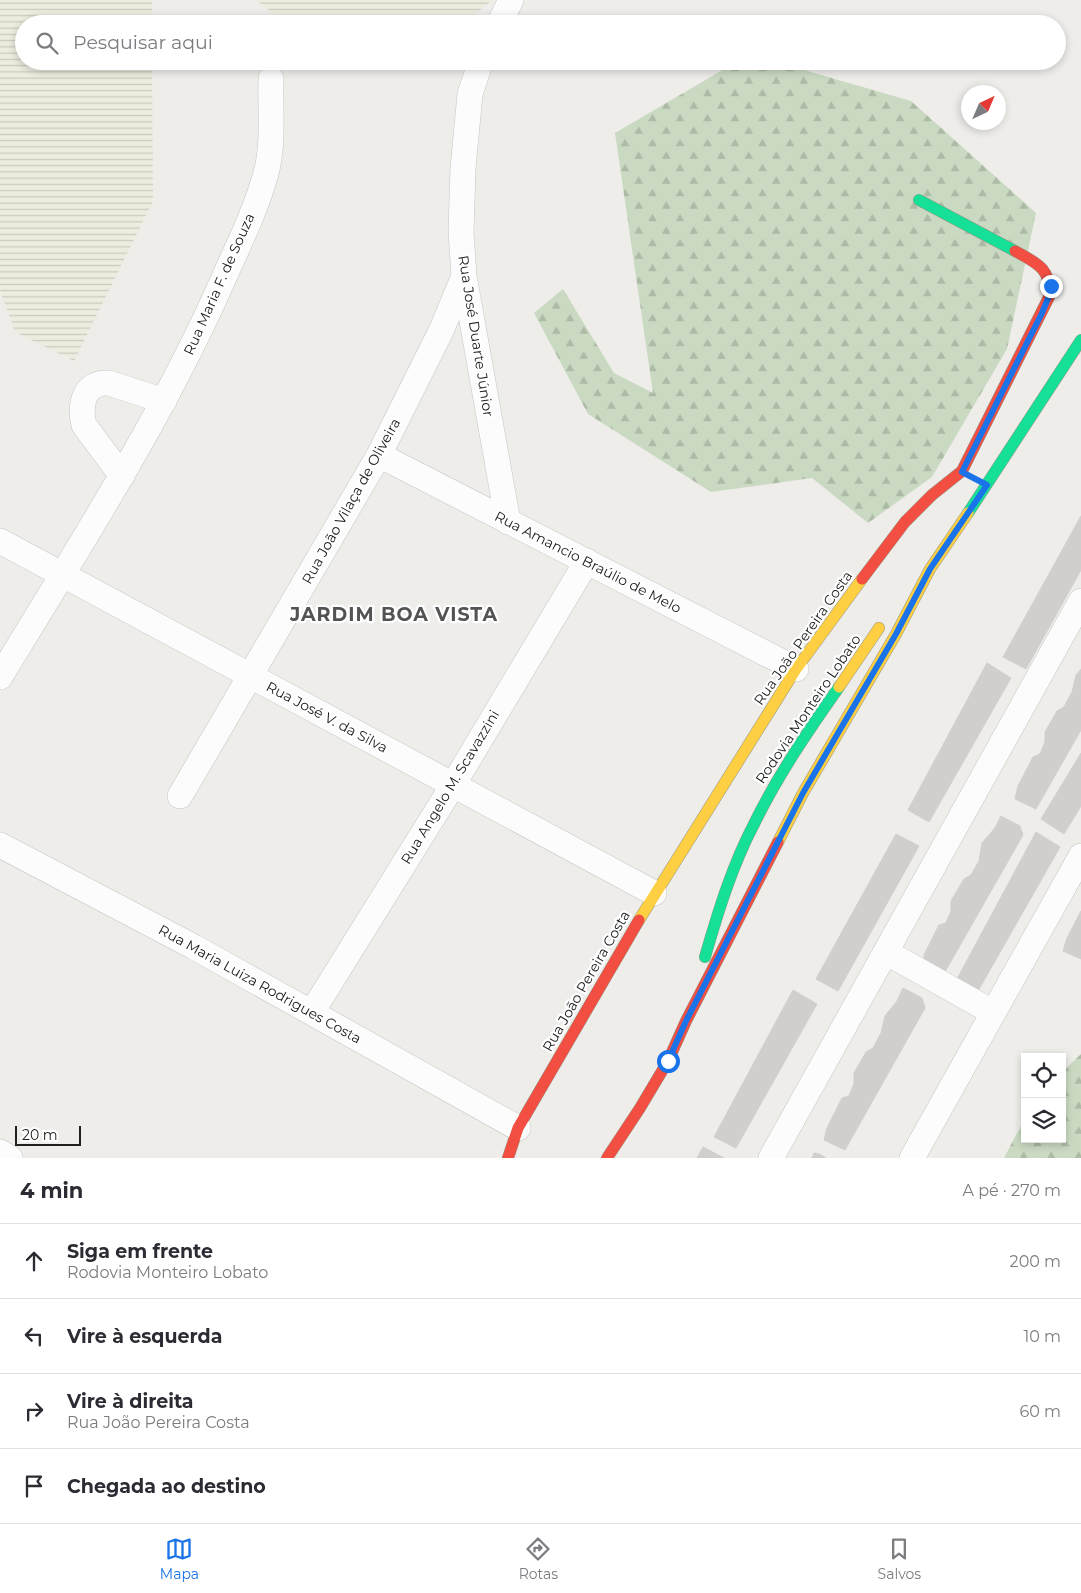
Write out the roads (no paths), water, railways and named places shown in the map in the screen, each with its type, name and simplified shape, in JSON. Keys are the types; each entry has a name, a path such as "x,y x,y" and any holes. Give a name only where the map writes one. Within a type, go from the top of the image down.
{"main road":[{"name":"Rua João Pereira Costa","path":"508,1158 518,1128 654,893 796,669 905,522 932,495 962,472 1042,313 1051,286 1049,276 1043,268 1032,260 919,200"},
{"name":"Rodovia Monteiro Lobato","path":"607,1158 668,1061 686,1021 803,793 896,634 930,569 1081,340"},
{"name":"Rodovia Monteiro Lobato","path":"902,600 930,569"},
{"name":"Rodovia Monteiro Lobato","path":"686,1021 722,901 742,848 761,809 813,723 884,621"}],"street":[{"path":"503,15 511,0"},
{"name":"Rua José Duarte Júnior","path":"478,70 470,94 463,168 461,232 464,276 508,522"},
{"name":"Rua Maria F. de Souza","path":"0,677 122,476 200,331 252,212 266,172 270,155 271,79"},
{"name":"Rua João Vilaça de Oliveira","path":"180,796 379,455 441,331 464,276"},
{"path":"122,476 84,425 82,416 84,400 88,391 94,384 102,382 164,401"},
{"name":"Rua Amancio Braúlio de Melo","path":"379,455 796,669"},
{"path":"962,472 987,485"},
{"name":"Rua José V. da Silva","path":"0,541 654,893"},
{"name":"Rua Angelo M. Scavazzini","path":"312,1012 587,562"},
{"path":"771,1158 1081,601"},
{"name":"Rua Maria Luiza Rodrigues Costa","path":"0,845 185,942 518,1128"},
{"path":"912,1158 1081,856"},
{"path":"886,952 992,1012"},
{"path":"0,1152 10,1158"}],"district":[{"name":"JARDIM BOA VISTA","path":"394,614"}]}
